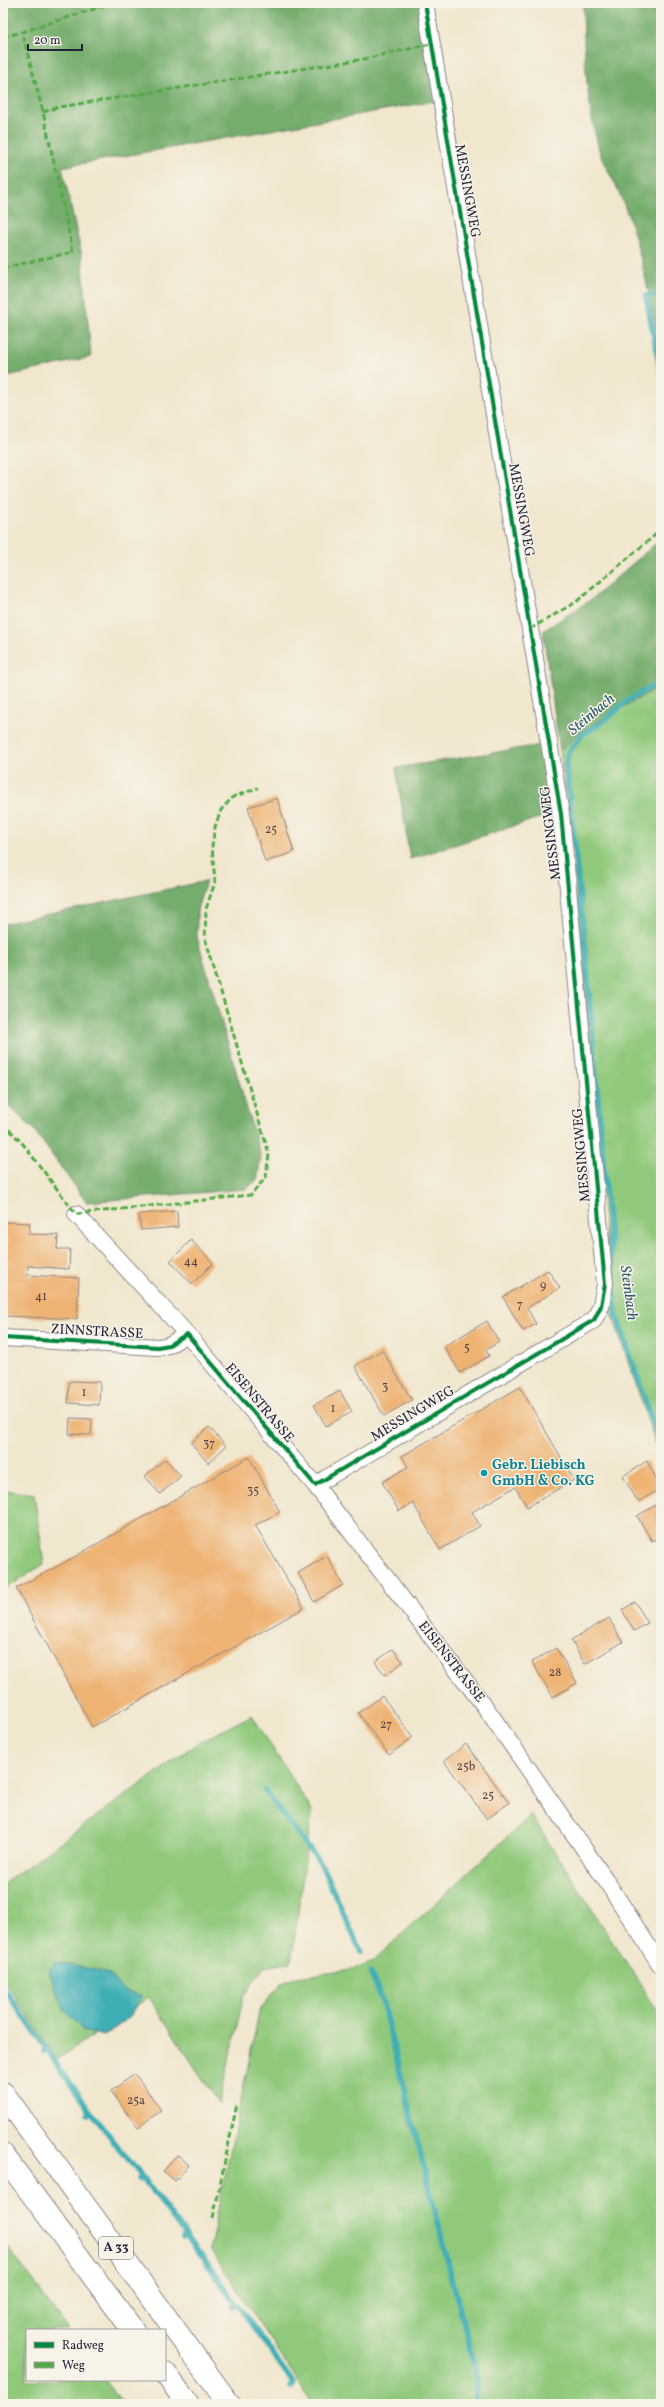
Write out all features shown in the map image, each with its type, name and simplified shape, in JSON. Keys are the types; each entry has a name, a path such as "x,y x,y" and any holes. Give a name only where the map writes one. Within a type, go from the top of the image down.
{"highway":[{"name":"A 33","path":"3,2093 229,2404"},
{"name":"A 33","path":"3,2155 132,2329"},
{"path":"166,2374 188,2404"}],"street":[{"name":"MESSINGWEG","path":"315,1485 594,1320 601,1306 605,1284 562,814 425,3"},
{"name":"EISENSTRASSE","path":"76,1214 187,1334 315,1485 486,1708 605,1879 661,1966"},
{"name":"ZINNSTRASSE","path":"3,1338 158,1347 169,1344 187,1334"}],"green space":[{"path":"3,3 419,3 435,101 62,167 82,256 91,357 3,377"},
{"path":"583,3 661,3 661,355 640,255 628,215 619,192 601,156 592,119 584,42"},
{"path":"661,539 661,685 577,734 560,751 543,631 592,599"},
{"path":"661,685 661,1459 612,1314 571,838 560,751 577,734"},
{"path":"541,745 552,814 410,859 396,768"},
{"path":"206,881 197,910 197,937 261,1157 257,1180 246,1189 86,1202 34,1130 3,1100 3,924"},
{"path":"3,1490 34,1494 44,1564 3,1590"},
{"path":"252,1715 312,1811 291,1962 264,1967 244,1995 219,2104 149,1997 136,2006 126,2020 104,2036 95,2034 57,2059 3,1979 3,1884 196,1744"},
{"path":"531,1815 661,2016 661,2404 313,2404 210,2249 259,2012 270,1996 282,1983 297,1977 352,1970 373,1961"},
{"path":"3,2240 68,2329 26,2329 26,2381 107,2381 123,2404 3,2404"}],"water":[{"path":"56,1962 109,1973 122,1990 142,1997 126,2020 104,2036 83,2031 64,2009 48,1972"}],"building":[{"path":"277,798 294,852 265,862 248,807"},
{"path":"177,1211 178,1227 141,1230 139,1214"},
{"path":"3,1222 30,1223 29,1234 58,1235 57,1249 70,1249 69,1269 28,1266 27,1275 79,1278 77,1319 3,1316"},
{"path":"191,1240 213,1263 192,1284 170,1261"},
{"path":"548,1270 560,1288 527,1308 536,1324 523,1331 503,1297"},
{"path":"487,1321 499,1342 486,1350 489,1356 460,1373 444,1346"},
{"path":"382,1350 412,1400 384,1416 355,1366"},
{"path":"69,1381 100,1382 99,1405 68,1403"},
{"name":"Gebr. Liebisch GmbH & Co. KG","path":"520,1387 574,1480 527,1507 515,1487 472,1512 480,1526 440,1550 413,1503 399,1511 382,1482 408,1467 402,1456"},
{"path":"340,1391 352,1412 326,1426 314,1405"},
{"path":"70,1418 92,1419 91,1435 69,1434"},
{"path":"209,1427 226,1446 208,1463 191,1443"},
{"path":"249,1457 280,1512 255,1525 304,1608 92,1727 16,1588 60,1565"},
{"path":"165,1459 181,1476 160,1494 145,1476"},
{"path":"647,1461 661,1488 638,1502 623,1476"},
{"path":"661,1502 661,1536 652,1541 637,1516"},
{"path":"327,1556 343,1585 314,1602 298,1573"},
{"path":"635,1602 648,1623 634,1631 622,1610"},
{"path":"609,1618 623,1642 585,1664 571,1640"},
{"path":"556,1648 577,1683 553,1697 532,1662"},
{"path":"393,1649 403,1662 385,1675 375,1662"},
{"path":"382,1696 413,1737 389,1755 358,1713"},
{"path":"466,1744 509,1803 487,1819 444,1761"},
{"path":"135,2074 161,2110 138,2128 111,2091"},
{"path":"178,2155 189,2165 175,2181 163,2171"}],"waterway":[{"name":"Steinbach","path":"661,294 646,296 661,374"},
{"name":"Steinbach","path":"661,681 627,701 602,723 582,735 568,753 566,764 584,936 616,1314 661,1447"},
{"path":"264,1790 321,1864 361,1952"},
{"path":"370,1972 381,1997 478,2381 475,2404"},
{"path":"3,1987 47,2050 44,2052"},
{"path":"47,2050 91,2112 88,2114"},
{"path":"91,2112 142,2177 139,2179"},
{"path":"142,2177 185,2234 183,2238"},
{"path":"185,2234 236,2303 233,2307"},
{"path":"236,2303 294,2384 291,2388"}],"marked path":[{"path":"3,268 73,252 43,112 22,32 113,3"},
{"path":"3,37 22,32"},
{"path":"43,112 59,107 364,59 431,44"},
{"path":"530,629 576,602 661,530"},
{"path":"3,1123 23,1144 76,1214 251,1195 266,1177 269,1154 205,938 206,909 215,882 212,846 215,827 221,810 233,797 258,788"},
{"path":"213,2218 237,2104"}],"cycle path":[{"path":"3,1338 158,1347 169,1345 187,1334 315,1485 594,1320 601,1306 605,1284 561,814 425,3"}],"place":[{"name":"Gebr. Liebisch GmbH & Co. KG","path":"484,1473"}]}
